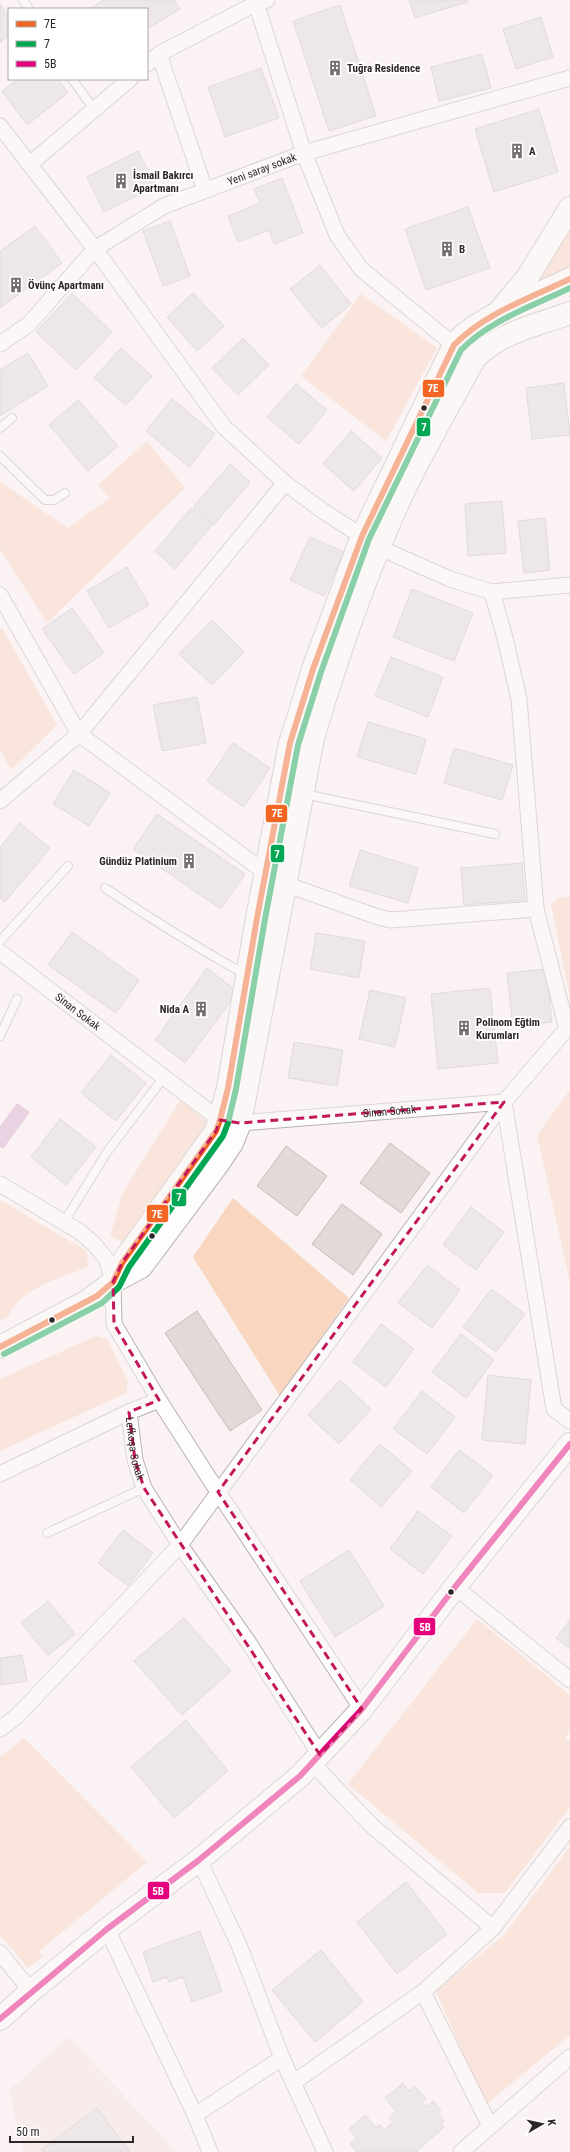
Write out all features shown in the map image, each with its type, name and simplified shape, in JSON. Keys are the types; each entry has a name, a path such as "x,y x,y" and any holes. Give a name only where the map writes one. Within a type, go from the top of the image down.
{"main road":[{"path":"495,316 527,278 570,208"},
{"path":"0,1347 86,1302 113,1282 141,1267 232,1143 228,1088 290,743 313,669 362,536 454,345 462,335 495,316 570,279"},
{"path":"230,1121 285,884 301,794 313,738 327,690 380,548 401,498 474,359 485,348 500,339 570,313"},
{"path":"0,2019 31,1991 107,1929 199,1860 300,1776 362,1709 455,1588 570,1444"}],"street":[{"path":"148,63 159,54 260,1 304,153 337,235 361,269 454,345"},
{"path":"159,54 205,190"},
{"name":"Yeni saray sokak","path":"0,344 29,324 95,250 164,206 304,153 570,78"},
{"path":"30,164 129,80"},
{"path":"0,126 95,250 224,427 285,482 380,548 450,579 492,592 570,585"},
{"path":"0,800 78,734 285,482"},
{"path":"0,1729 17,1716 180,1544 504,1102 568,1027 536,910 519,699 492,592"},
{"path":"0,595 78,734 266,873"},
{"path":"285,884 378,917 391,920 536,910"},
{"name":"Sinan Sokak","path":"0,952 164,1077 230,1121 504,1102"},
{"path":"504,1102 554,1409 570,1421"},
{"path":"0,1184 80,1232 94,1244 107,1260 113,1282 114,1324 159,1400 218,1492 362,1709"},
{"path":"129,1412 159,1400"},
{"name":"Lefkoşa Sokak","path":"0,1474 129,1412 135,1460 144,1488 180,1544 249,1643 316,1759 372,1826 493,1928"},
{"path":"455,1588 570,1680"},
{"path":"294,2082 423,1992 493,1928 570,1827"},
{"path":"199,1860 239,1945 282,2058 325,2152"},
{"path":"107,1929 195,2115 210,2152"},
{"path":"0,1953 31,1991"},
{"path":"423,1992 490,2126"},
{"path":"461,2152 570,2057"},
{"path":"195,2115 282,2058"}],"lane":[{"path":"73,80 94,109"},
{"path":"0,428 12,418"},
{"path":"0,456 45,500 54,500 65,492"},
{"path":"301,794 495,834"},
{"path":"0,941 68,866"},
{"path":"105,888 181,938 198,946 247,976"},
{"path":"0,1036 17,1000"},
{"path":"64,1222 108,1152 164,1077"},
{"path":"47,1533 144,1488"}],"highlighted area":[{"path":"504,1102 218,1492 362,1709 320,1755 144,1488 135,1460 129,1412 159,1400 114,1324 113,1282 122,1263 216,1131 220,1120 240,1123"}],"shaded area":[{"path":"570,219 570,266 521,293"},
{"path":"361,294 437,348 386,441 301,376"},
{"path":"147,441 185,488 47,623 0,549 0,482 68,528 110,498 98,485"},
{"path":"2,628 57,725 11,770 0,749 0,630"},
{"path":"570,896 570,998 551,904 559,898"},
{"path":"570,1090 570,1282 537,1135"},
{"path":"181,1099 211,1126 126,1244 110,1236 123,1192"},
{"path":"17,1103 30,1112 3,1149 0,1147 0,1126"},
{"path":"233,1198 349,1298 280,1396 193,1257"},
{"path":"0,1200 87,1251 88,1267 42,1285 31,1291 14,1307 8,1317 0,1320"},
{"path":"96,1336 107,1339 128,1382 126,1393 0,1451 0,1379"},
{"path":"477,1619 570,1695 570,1728 565,1739 570,1742 570,1807 505,1893 478,1893 348,1784"},
{"path":"24,1738 147,1862 38,1952 43,1957 28,1968 0,1935 0,1757"},
{"path":"570,1846 570,2035 490,2101 484,2103 436,1991 504,1935"},
{"path":"69,2037 176,2152 24,2152 9,2090"}],"building":[{"path":"104,0 174,0 180,9 148,28 148,8 91,8"},
{"path":"409,0 467,0 468,2 415,18"},
{"path":"0,4 8,15 8,36 0,43"},
{"name":"Tuğra Residence","path":"340,5 376,116 329,131 293,21"},
{"path":"541,17 553,57 516,69 503,29"},
{"path":"482,54 491,88 439,101 431,67"},
{"path":"261,68 279,118 225,137 208,87"},
{"path":"17,80 59,80 68,93 27,125 2,91"},
{"name":"A","path":"539,109 558,172 494,192 475,129"},
{"name":"İsmail Bakırcı Apartmanı","path":"138,151 156,186 104,212 87,177"},
{"path":"282,178 303,233 274,244 269,230 238,242 228,216 260,203 254,189"},
{"name":"B","path":"468,207 490,268 426,290 405,229"},
{"path":"170,221 190,276 163,286 143,231"},
{"name":"Övünç Apartmanı","path":"35,226 62,263 0,308 0,251"},
{"path":"320,265 351,304 322,328 290,289"},
{"path":"72,293 112,332 76,370 36,332"},
{"path":"193,293 224,326 197,351 167,317"},
{"path":"243,338 269,365 238,395 212,368"},
{"path":"121,348 152,376 126,405 94,378"},
{"path":"28,353 48,386 0,416 0,370"},
{"path":"564,383 570,435 532,439 526,388"},
{"path":"296,384 327,410 299,444 267,417"},
{"path":"172,399 215,434 189,467 146,431"},
{"path":"78,400 118,446 88,471 49,425"},
{"path":"351,431 382,458 354,491 323,464"},
{"path":"230,464 250,482 214,525 193,507"},
{"path":"502,501 506,553 468,556 465,504"},
{"path":"191,508 212,525 175,569 155,551"},
{"path":"545,518 550,570 524,573 518,521"},
{"path":"310,537 344,552 324,596 290,580"},
{"path":"127,567 149,605 109,628 87,591"},
{"path":"412,589 473,613 454,661 393,637"},
{"path":"72,608 104,653 74,674 42,629"},
{"path":"212,620 244,652 212,685 179,654"},
{"path":"391,657 443,677 428,717 375,696"},
{"path":"197,697 206,743 162,751 153,705"},
{"path":"368,722 426,739 416,774 357,757"},
{"path":"233,743 270,768 244,807 207,781"},
{"path":"454,748 513,765 502,800 444,783"},
{"path":"74,770 110,793 89,826 53,804"},
{"name":"Gündüz Platinium","path":"157,814 245,874 221,909 133,849"},
{"path":"20,823 50,848 5,902 0,898 0,847"},
{"path":"360,850 418,868 408,903 349,886"},
{"path":"522,863 525,900 464,905 461,868"},
{"path":"72,932 139,980 116,1013 48,965"},
{"path":"316,933 365,941 359,978 310,969"},
{"name":"Nida A","path":"207,968 238,992 185,1063 155,1040"},
{"path":"546,969 552,1022 513,1027 507,973"},
{"name":"Polinom Eğtim Kurumları","path":"490,988 498,1063 438,1069 431,994"},
{"path":"370,990 406,998 395,1047 359,1039"},
{"path":"294,1042 343,1050 337,1086 288,1078"},
{"path":"111,1055 146,1083 116,1121 81,1093"},
{"path":"60,1119 96,1147 66,1185 31,1157"},
{"path":"390,1143 430,1173 401,1213 360,1183"},
{"path":"286,1146 327,1176 297,1216 257,1186"},
{"path":"342,1204 382,1234 353,1275 312,1244"},
{"path":"471,1207 504,1232 476,1270 443,1245"},
{"path":"427,1265 460,1290 432,1328 398,1303"},
{"path":"491,1289 525,1314 496,1352 463,1327"},
{"path":"197,1311 262,1410 230,1431 165,1333"},
{"path":"381,1324 414,1349 386,1387 353,1362"},
{"path":"461,1334 494,1360 466,1398 432,1372"},
{"path":"488,1375 531,1380 525,1444 482,1440"},
{"path":"340,1380 371,1409 339,1444 308,1415"},
{"path":"422,1391 455,1417 427,1454 393,1429"},
{"path":"380,1444 412,1471 381,1507 350,1480"},
{"path":"459,1450 493,1475 464,1513 431,1487"},
{"path":"418,1511 452,1536 423,1574 390,1549"},
{"path":"123,1530 153,1553 128,1586 98,1563"},
{"path":"349,1550 384,1606 335,1637 300,1581"},
{"path":"48,1601 75,1634 48,1655 21,1623"},
{"path":"184,1618 231,1671 182,1715 134,1661"},
{"path":"570,1620 570,1649 556,1638"},
{"path":"22,1655 27,1681 0,1685 0,1658"},
{"path":"186,1720 228,1771 174,1818 131,1767"},
{"path":"406,1882 447,1934 397,1974 357,1922"},
{"path":"200,1931 222,1991 192,2002 183,1977 169,1982 167,1977 153,1982 143,1952"},
{"path":"321,1950 363,2002 315,2042 272,1990"},
{"path":"403,2083 409,2091 415,2086 426,2099 422,2103 427,2107 433,2101 441,2110 438,2113 444,2121 441,2124 444,2127 416,2152 357,2152 350,2144 357,2138 349,2129 365,2115 376,2128 380,2125 384,2130 393,2122 389,2118 396,2111 385,2098"},
{"path":"97,2108 130,2152 43,2152 41,2150"}],"transit line":[{"name":"7E","path":"0,1347 97,1296 113,1282 122,1263 216,1131 228,1088 257,918 290,743 313,669 362,536 454,345 466,334 494,315 570,279"},
{"name":"7","path":"4,1354 102,1303 119,1287 129,1267 223,1136 228,1123 236,1089 265,919 298,745 321,672 369,539 461,350 472,339 512,314 570,288"},
{"name":"5B","path":"0,2019 107,1929 199,1860 300,1776 362,1709 455,1587 570,1444"}],"place":[{"name":"Tuğra Residence","path":"335,68"},
{"name":"A","path":"517,151"},
{"name":"İsmail Bakırcı Apartmanı","path":"121,181"},
{"name":"B","path":"447,249"},
{"name":"Övünç Apartmanı","path":"16,285"},
{"name":"Gündüz Platinium","path":"189,861"},
{"name":"Nida A","path":"201,1009"},
{"name":"Polinom Eğtim Kurumları","path":"464,1028"}]}
